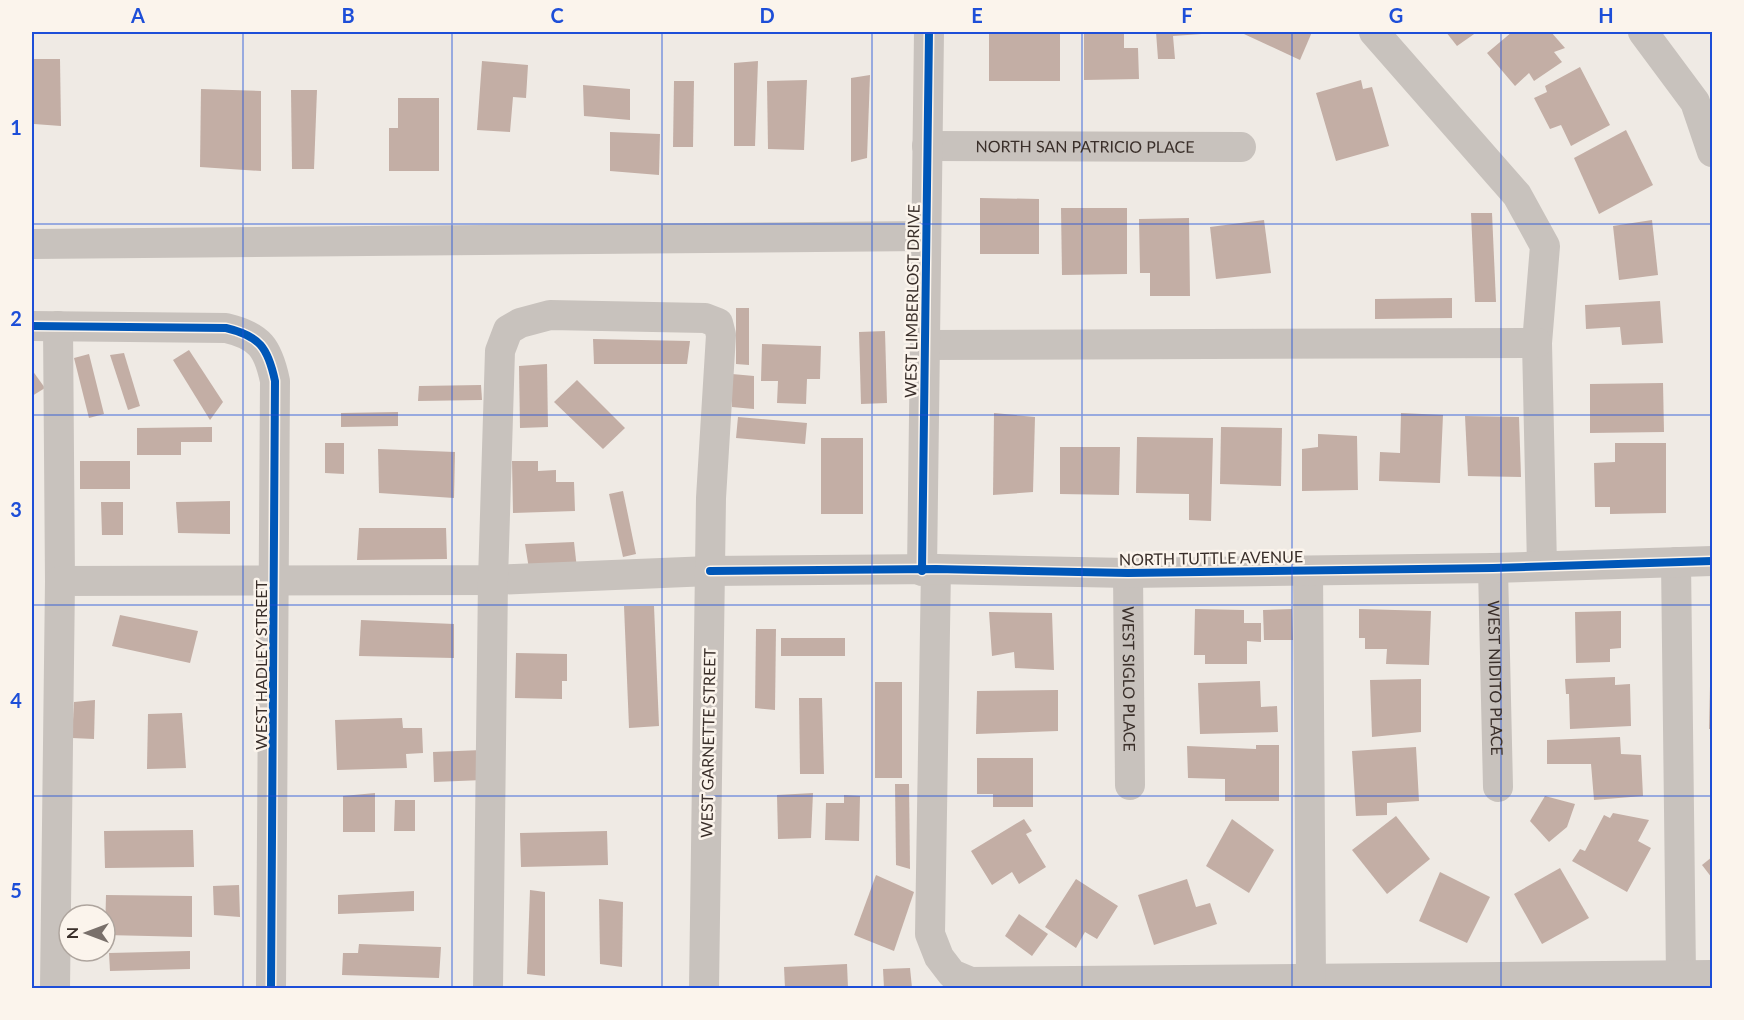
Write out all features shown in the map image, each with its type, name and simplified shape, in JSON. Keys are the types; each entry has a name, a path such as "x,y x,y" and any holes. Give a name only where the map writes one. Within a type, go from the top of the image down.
{"street":[{"name":"WEST LIMBERLOST DRIVE","path":"929,32 925,345 929,570 930,934 939,957 952,974 971,982 1713,975"},
{"path":"1374,32 1517,195 1545,246 1537,343 1542,566"},
{"path":"1643,32 1695,102 1713,152"},
{"name":"NORTH SAN PATRICIO PLACE","path":"927,146 1241,147"},
{"path":"32,244 926,236"},
{"name":"WEST GARNETTE STREET","path":"493,580 500,351 508,330 520,323 550,315 705,318 718,323 722,335 711,498 704,988"},
{"path":"45,326 60,581 55,988"},
{"name":"WEST HADLEY STREET","path":"45,326 226,328 242,332 261,344 270,360 275,381 271,988"},
{"path":"925,345 1537,343"},
{"name":"NORTH TUTTLE AVENUE","path":"60,581 493,580 710,572 929,570 1128,573 1308,571 1713,561"},
{"path":"1676,562 1680,975"},
{"name":"WEST NIDITO PLACE","path":"1493,568 1498,788"},
{"path":"1308,571 1311,978"},
{"name":"WEST SIGLO PLACE","path":"1128,573 1130,785"},
{"path":"488,988 493,580"}],"building":[{"path":"989,32 1060,32 1060,81 989,81"},
{"path":"1084,32 1124,32 1124,48 1138,48 1139,79 1084,80"},
{"path":"1156,32 1216,33 1173,36 1175,59 1158,59"},
{"path":"1245,32 1312,32 1300,60 1244,34"},
{"path":"1446,32 1477,32 1457,46"},
{"path":"1512,32 1551,32 1565,48 1554,52 1562,62 1534,81 1529,73 1515,86 1487,53"},
{"path":"32,59 60,59 61,126 34,124"},
{"path":"482,61 528,65 526,98 513,97 510,132 477,130"},
{"path":"758,61 755,146 734,146 734,63"},
{"path":"1580,67 1610,125 1571,146 1561,125 1550,129 1534,98 1547,92 1545,86"},
{"path":"870,75 867,158 851,162 851,78"},
{"path":"807,80 804,150 768,149 767,81"},
{"path":"1361,80 1363,89 1372,87 1389,146 1336,161 1316,93"},
{"path":"674,81 694,81 693,147 673,147"},
{"path":"583,85 630,89 630,120 584,116"},
{"path":"201,89 261,91 261,171 200,167"},
{"path":"291,90 317,90 314,169 292,169"},
{"path":"398,98 439,98 439,171 389,171 389,128 398,128"},
{"path":"1626,130 1653,185 1599,214 1574,158"},
{"path":"610,132 660,134 659,175 610,171"},
{"path":"980,198 1039,199 1039,254 980,254"},
{"path":"1061,208 1127,208 1127,274 1062,275"},
{"path":"1471,213 1492,213 1496,302 1475,302"},
{"path":"1189,218 1190,296 1150,296 1150,273 1140,273 1139,219"},
{"path":"1264,220 1271,273 1216,279 1210,227"},
{"path":"1652,220 1658,275 1619,280 1613,226"},
{"path":"1452,298 1452,318 1375,319 1375,299"},
{"path":"1660,301 1663,343 1622,345 1620,327 1586,329 1585,305"},
{"path":"736,308 749,308 749,365 736,364"},
{"path":"885,331 887,403 861,404 859,332"},
{"path":"593,339 690,341 687,364 594,364"},
{"path":"762,344 821,346 820,379 807,379 806,404 777,403 778,381 761,381"},
{"path":"189,350 223,402 210,420 173,360"},
{"path":"124,353 140,406 128,410 110,355"},
{"path":"89,354 104,414 89,418 74,358"},
{"path":"547,364 548,427 520,428 519,366"},
{"path":"32,370 45,388 32,396"},
{"path":"732,374 754,376 754,409 732,407"},
{"path":"577,380 625,428 603,449 554,402"},
{"path":"1663,383 1664,432 1590,433 1590,384"},
{"path":"481,385 482,400 418,401 419,386"},
{"path":"398,412 398,426 341,427 341,413"},
{"path":"994,413 1035,417 1033,492 993,495"},
{"path":"1401,413 1443,415 1440,483 1379,481 1380,452 1400,453"},
{"path":"1465,416 1519,417 1521,477 1468,476"},
{"path":"738,417 807,423 805,444 736,438"},
{"path":"212,427 212,442 181,442 181,455 137,455 137,428"},
{"path":"1221,427 1282,428 1281,486 1220,484"},
{"path":"1318,434 1357,436 1358,490 1302,491 1302,449 1318,447"},
{"path":"1137,437 1213,438 1211,521 1189,520 1189,494 1136,493"},
{"path":"821,438 863,438 863,514 821,514"},
{"path":"325,443 344,443 344,474 325,473"},
{"path":"1615,443 1666,443 1666,513 1610,514 1610,507 1595,507 1594,463 1615,462"},
{"path":"1060,447 1120,447 1119,495 1060,494"},
{"path":"378,449 455,452 454,498 379,493"},
{"path":"80,461 130,461 130,489 80,489"},
{"path":"512,461 538,461 538,471 556,470 556,482 574,482 575,511 513,513"},
{"path":"623,491 636,554 623,557 609,494"},
{"path":"230,501 230,534 178,533 176,502"},
{"path":"101,502 123,502 123,535 102,535"},
{"path":"359,528 446,528 447,559 357,560"},
{"path":"574,542 577,569 529,569 525,544"},
{"path":"624,606 654,606 659,726 629,728"},
{"path":"1195,609 1244,610 1244,623 1261,623 1261,642 1247,641 1247,664 1205,664 1205,655 1194,655"},
{"path":"1292,609 1293,640 1264,640 1263,610"},
{"path":"1359,609 1431,611 1429,665 1386,664 1387,649 1365,649 1365,638 1359,638"},
{"path":"1621,611 1621,648 1610,649 1610,662 1576,663 1575,612"},
{"path":"989,612 1052,613 1054,670 1015,668 1014,652 992,656"},
{"path":"120,615 198,631 190,663 112,646"},
{"path":"361,620 454,624 454,658 359,656"},
{"path":"756,629 776,629 775,710 755,708"},
{"path":"781,638 845,638 845,656 781,656"},
{"path":"516,653 567,654 567,681 562,681 562,699 515,698"},
{"path":"1615,677 1615,685 1630,684 1631,726 1570,729 1569,694 1566,694 1565,679"},
{"path":"1421,679 1421,732 1372,737 1370,680"},
{"path":"1260,681 1261,707 1277,706 1278,732 1200,734 1198,683"},
{"path":"875,682 902,682 902,778 875,778"},
{"path":"1710,686 1712,687 1712,729 1709,729"},
{"path":"1058,690 1058,731 976,734 977,691"},
{"path":"799,698 822,698 824,774 800,774"},
{"path":"95,700 94,739 72,738 74,702"},
{"path":"182,713 186,768 147,769 148,714"},
{"path":"402,718 403,728 422,728 423,753 406,754 407,768 337,770 335,720"},
{"path":"1620,737 1621,754 1641,755 1643,796 1594,800 1591,764 1547,764 1547,740"},
{"path":"1256,745 1279,745 1279,801 1225,801 1225,779 1188,778 1187,746 1256,749"},
{"path":"1416,747 1419,801 1387,803 1387,815 1356,816 1352,751"},
{"path":"482,750 483,780 434,782 433,752"},
{"path":"977,758 1033,758 1033,807 993,807 993,794 977,794"},
{"path":"895,784 909,784 910,869 896,865"},
{"path":"375,793 375,832 343,832 343,796"},
{"path":"813,793 811,838 778,839 777,795"},
{"path":"844,795 860,796 859,841 825,840 826,803 844,803"},
{"path":"1545,796 1575,804 1567,827 1549,842 1530,821"},
{"path":"395,800 415,800 415,831 394,831"},
{"path":"1613,813 1649,820 1638,841 1651,848 1627,892 1572,861 1580,849 1585,851 1604,815 1610,818"},
{"path":"1396,816 1430,859 1387,894 1352,850"},
{"path":"1024,819 1032,831 1026,834 1046,867 1019,884 1012,872 992,885 971,851"},
{"path":"1232,819 1274,850 1249,893 1206,866"},
{"path":"193,830 194,867 105,868 104,831"},
{"path":"607,831 608,865 521,867 520,833"},
{"path":"1712,857 1712,878 1702,865"},
{"path":"1560,868 1589,918 1542,944 1514,894"},
{"path":"1440,872 1490,897 1467,943 1419,921"},
{"path":"876,875 914,892 894,951 854,935"},
{"path":"1076,879 1118,906 1097,939 1085,932 1076,948 1045,927"},
{"path":"1187,879 1196,907 1210,903 1217,924 1154,945 1138,895"},
{"path":"239,885 240,917 214,915 213,886"},
{"path":"530,890 545,892 545,976 527,974"},
{"path":"414,891 414,911 338,914 338,895"},
{"path":"106,895 192,896 192,937 117,935 117,903 106,903"},
{"path":"599,899 623,902 622,967 600,964"},
{"path":"1019,914 1048,934 1032,956 1005,936"},
{"path":"359,944 441,947 439,978 342,975 343,953 358,953"},
{"path":"190,951 190,969 110,971 110,963 117,963 117,953"},
{"path":"847,964 848,988 785,988 784,967"},
{"path":"910,968 912,988 884,988 883,969"}],"cycle path":[{"path":"922,571 929,32"},
{"path":"32,326 226,328 238,331 255,340 261,345 269,360 275,381 271,988"},
{"path":"710,571 936,569 1128,573 1493,568 1712,561"}]}
